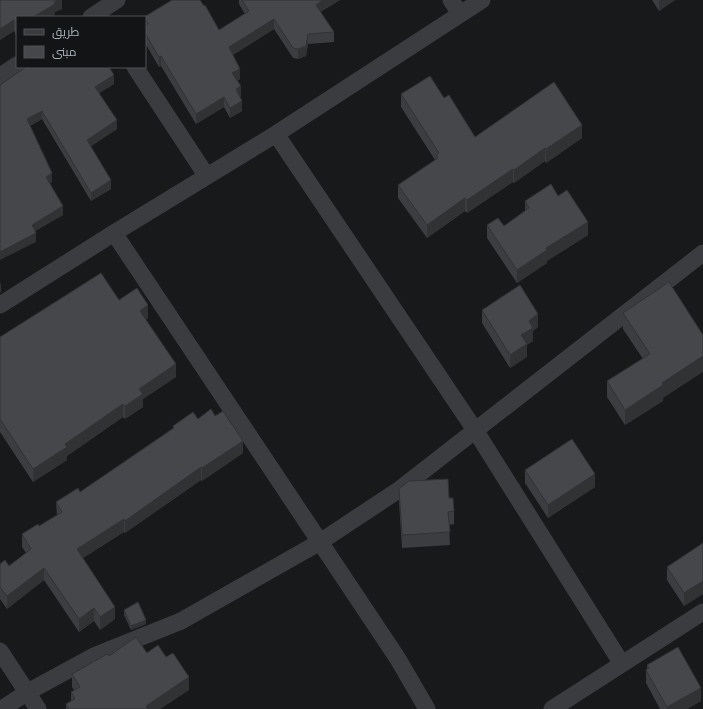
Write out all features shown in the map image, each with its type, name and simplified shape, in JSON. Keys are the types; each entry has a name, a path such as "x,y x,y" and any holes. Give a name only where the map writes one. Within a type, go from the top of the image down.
{"street":[{"path":"95,11 117,0"},
{"path":"0,305 206,175 276,134 456,7 482,0"},
{"path":"0,76 16,66"},
{"path":"136,68 206,175"},
{"path":"276,134 475,430 622,664"},
{"path":"114,232 398,659 427,709"},
{"path":"2,709 26,693 94,656 181,621 320,542 400,489 703,253"},
{"path":"552,709 703,612"},
{"path":"0,650 26,693 38,709"}],"building":[{"path":"0,0 58,0 54,2 55,4 35,16 16,16 16,23 14,20 0,29"},
{"path":"172,0 200,0 204,6 205,5 219,30 249,11 242,0 323,0 316,5 334,32 308,34 306,46 298,49 293,48 274,19 229,47 240,69 232,73 241,86 236,89 242,101 230,108 224,97 196,114 161,56 159,57 146,35 146,25 148,24 146,16"},
{"path":"25,68 110,68 114,75 95,87 117,120 87,140 111,180 91,193 42,111 27,119 52,173 46,177 63,206 32,225 36,233 0,252 0,85"},
{"path":"430,76 444,98 449,95 475,137 554,82 582,125 467,200 465,198 427,225 398,185 438,158 436,155 439,153 401,94"},
{"path":"551,184 558,196 567,190 588,222 546,248 547,250 517,270 487,225 498,218 504,226 529,208 525,201"},
{"path":"101,273 119,300 137,288 148,305 140,311 176,364 139,389 143,394 125,406 123,404 65,444 67,447 33,469 0,419 0,337"},
{"path":"669,282 703,335 703,356 625,410 607,381 650,354 623,313"},
{"path":"520,285 538,314 529,321 533,328 521,335 527,344 510,355 482,310"},
{"path":"211,409 215,416 223,411 243,441 202,468 201,467 125,521 124,519 77,549 115,607 100,617 94,608 79,619 44,568 7,596 0,587 0,564 5,560 9,566 31,549 22,534 62,512 56,502 78,488 80,492 174,428 173,426 193,412 198,419"},
{"path":"572,439 595,474 548,505 525,470"},
{"path":"448,479 449,498 453,498 454,511 448,512 450,532 402,535 399,489 409,481"},
{"path":"703,543 703,581 684,593 667,567"},
{"path":"138,602 146,620 131,626 124,610"},
{"path":"136,637 147,653 158,645 166,657 173,653 189,677 146,706 148,709 69,709 66,704 75,699 71,692 80,687 72,674 107,654 109,656"},
{"path":"678,647 701,688 667,707 646,670 649,668 647,665"}]}
